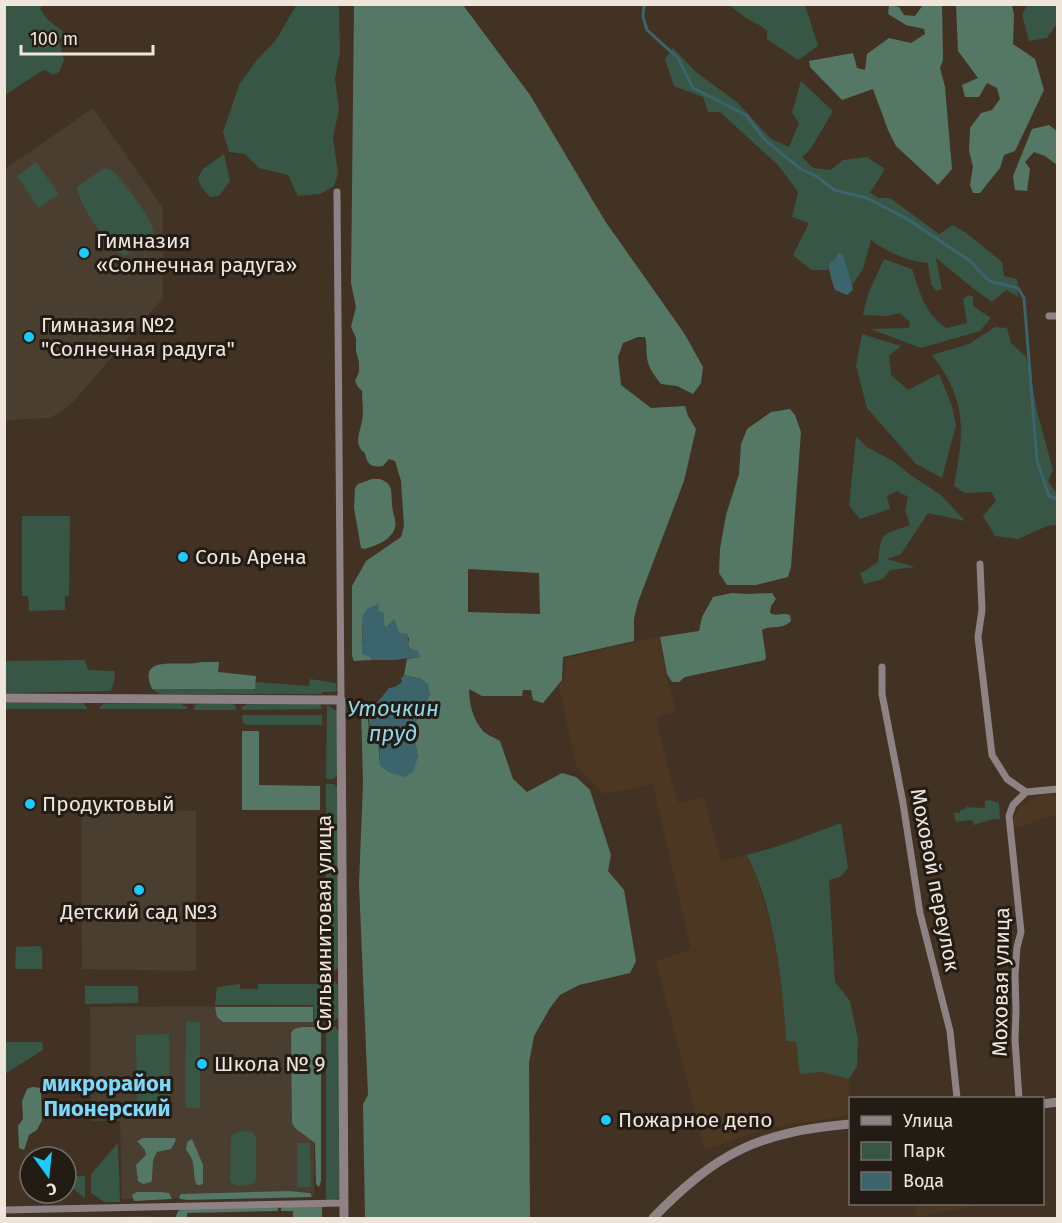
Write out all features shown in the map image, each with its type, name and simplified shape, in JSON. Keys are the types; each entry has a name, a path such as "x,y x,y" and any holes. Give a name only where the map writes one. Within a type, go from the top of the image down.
{"street":[{"path":"4,698 341,700 338,192"},
{"path":"1049,316 1058,316"},
{"path":"980,564 982,610 978,638 992,755 1007,778 1026,792 1058,789"},
{"name":"Моховой переулок","path":"882,667 882,694 903,803 920,913 950,1031 957,1097"},
{"name":"Сильвинитовая улица","path":"341,700 344,1218"},
{"name":"Моховая улица","path":"1019,1097 1015,1040 1015,975 1017,947 1021,932 1009,816 1013,805 1026,792"},
{"path":"653,1218 689,1183 727,1155 769,1138 812,1128 849,1124"},
{"path":"4,1210 344,1203"}],"shaded area":[{"name":"Гимназия «Солнечная радуга»","path":"93,108 163,208 163,298 74,401 59,413 49,418 5,420 4,170"},
{"path":"659,637 666,676 676,711 656,718 679,803 704,797 721,861 747,855 754,869 771,925 783,986 786,1041 796,1042 801,1074 822,1072 849,1079 849,1115 765,1129 705,1150 656,961 691,949 653,784 604,794 576,766 559,686 564,678 565,658"},
{"path":"1057,795 1057,814 1013,829 1013,819 1019,808 1035,797"},
{"name":"Детский сад №3","path":"81,808 196,811 196,971 82,969"},
{"name":"Школа № 9","path":"314,1006 314,1195 122,1199 120,1121 91,1121 90,1007"},
{"path":"914,1205 971,1205 972,1207 916,1217"},
{"path":"150,1216 150,1218 37,1218"}],"green space":[{"path":"5,4 42,5 40,9 48,20 65,33 59,40 64,60 59,72 53,75 45,70 40,72 5,95"},
{"path":"297,4 339,5 340,52 335,79 339,110 333,137 338,174 334,186 320,194 298,196 288,175 259,168 245,154 229,152 223,132 239,85 256,61 276,40"},
{"path":"354,5 463,5 530,95 605,221 684,333 703,367 701,383 693,394 677,386 661,384 649,365 645,337 638,337 623,343 618,357 621,385 651,408 685,406 696,429 684,481 638,602 634,619 634,641 563,657 562,680 543,703 533,700 531,690 523,690 522,696 482,696 469,689 474,717 485,732 500,741 513,779 527,792 562,773 576,777 590,790 611,855 608,871 624,890 636,961 630,973 579,985 560,995 534,1036 529,1063 530,1218 365,1218 363,1104 368,1095 359,884 363,783 361,707 367,707 369,731 378,738 380,765 389,772 397,774 418,757 414,738 415,724 430,694 421,679 404,675 407,659 419,657 408,646 409,638 399,633 394,620 386,628 384,613 363,615 362,643 372,660 354,661 352,656 352,586 366,561 401,537 404,526 401,481 395,461 389,459 383,466 373,466 368,462 358,442 363,406 362,391 355,381 359,372 359,362 356,338 351,327 356,307 351,283","holes":["468,569 539,573 540,614 468,612"]},
{"path":"729,5 805,5 818,46 798,60 767,39 767,31 761,26"},
{"path":"889,5 899,7 904,15 915,16 923,5 942,5 943,60 940,68 945,87 952,169 938,185 896,146 873,89 842,100 810,67 809,61 853,53 857,68 865,70 867,54 889,38 911,43 925,34 924,29 906,25 888,14"},
{"path":"956,5 1012,5 1013,44 1035,59 1044,90 1015,151 1004,155 1000,168 980,193 973,193 970,185 973,167 969,151 970,128 981,113 992,110 1000,99 997,88 987,83 979,97 965,97 962,85 978,78 958,51"},
{"path":"1027,5 1057,5 1056,25 1047,38 1029,41 1022,15"},
{"path":"673,48 696,72 737,102 771,139 789,147 799,123 792,113 801,81 833,111 810,150 802,157 813,168 831,170 843,160 867,157 885,169 870,193 879,198 890,198 939,234 953,225 965,232 1002,262 1004,276 1017,279 1018,297 1006,290 992,302 936,258 942,289 936,291 931,284 928,263 898,256 871,240 863,269 852,285 838,257 829,264 828,270 811,270 793,255 809,223 792,217 798,192 778,165 720,112 708,112 703,97 674,86 665,59"},
{"path":"1049,125 1057,131 1057,165 1045,156 1034,152 1025,162 1030,169 1027,191 1015,190 1013,176 1032,129"},
{"path":"224,154 230,181 219,196 210,197 201,187 198,178 203,169"},
{"path":"36,162 59,194 39,208 17,176"},
{"path":"104,168 118,176 140,205 153,230 154,237 125,256 104,236 88,214 78,194 77,187"},
{"path":"884,259 912,269 928,309 946,328 967,323 963,299 969,295 973,297 973,306 991,318 980,331 921,348 870,329 909,328 910,322 900,313 886,316 863,315 868,294"},
{"path":"995,327 1007,328 1011,343 1026,357 1038,415 1053,470 1048,481 1057,494 1057,525 1047,526 1018,539 995,536 983,516 996,501 991,492 965,493 954,486 960,449 960,418 952,387 932,355 969,344"},
{"path":"862,334 901,346 889,356 891,375 908,390 939,374 952,406 956,425 942,478 916,464 867,408 856,366"},
{"path":"790,409 795,415 801,432 791,567 788,577 756,585 727,585 719,573 720,549 726,515 739,474 741,444 747,429 771,412"},
{"path":"856,436 867,447 895,462 941,495 965,521 928,513 901,554 887,559 915,567 890,570 883,579 864,584 860,574 878,562 882,539 888,533 910,525 905,510 908,497 897,491 887,496 890,509 860,519 849,506"},
{"path":"372,479 382,480 390,486 395,528 388,538 365,549 361,548 354,508 355,488 358,484"},
{"path":"22,516 70,516 69,596 65,596 65,610 29,611 28,596 22,596"},
{"path":"732,593 772,593 776,599 771,606 770,613 790,615 791,621 784,626 762,630 765,660 685,677 679,682 672,682 667,674 660,637 699,631 702,617 713,597"},
{"path":"85,660 88,670 114,671 115,678 111,691 5,693 5,661"},
{"path":"219,662 218,672 256,676 255,689 152,689 149,677 150,670 155,666"},
{"path":"310,679 336,683 337,690 322,692 322,694 160,694 152,689 255,689 255,682 309,686"},
{"path":"5,703 82,703 87,709 5,709"},
{"path":"103,704 181,704 187,709 99,709"},
{"path":"232,704 235,705 236,710 194,710 195,705"},
{"path":"247,704 320,704 322,709 242,710 242,707"},
{"path":"327,705 337,711 338,774 334,779 326,779"},
{"path":"242,715 322,715 322,725 246,725 243,723"},
{"path":"242,731 259,731 259,785 320,786 320,810 242,810"},
{"path":"326,784 334,784 338,788 339,967 335,971 326,972"},
{"path":"985,801 999,803 1000,819 974,825 972,820 956,822 954,813 960,813 960,810 966,807 985,808"},
{"path":"841,823 848,868 840,877 829,880 835,982 850,1001 858,1039 857,1066 849,1079 822,1072 800,1074 796,1042 786,1041 776,946 770,921 764,898 747,855"},
{"path":"39,946 42,949 42,969 15,969 16,947"},
{"path":"326,981 335,981 339,987 338,1018 333,1021 326,1021"},
{"path":"240,984 240,989 258,989 258,984 321,984 321,1022 314,1022 314,1005 215,1005 217,987"},
{"path":"85,986 138,986 138,1003 85,1004"},
{"path":"215,1007 313,1007 313,1022 223,1022 217,1017"},
{"path":"186,1021 200,1022 200,1108 185,1108"},
{"path":"326,1026 335,1026 339,1032 340,1197 335,1200 326,1200"},
{"path":"321,1027 321,1181 319,1187 316,1184 315,1143 295,1128 292,1123 291,1033 294,1029"},
{"path":"169,1034 169,1113 137,1114 136,1035"},
{"path":"5,1042 42,1042 43,1050 5,1074"},
{"path":"41,1088 42,1120 37,1130 29,1135 26,1145 19,1145 18,1126 23,1119 22,1101 27,1089"},
{"path":"252,1132 256,1137 256,1178 254,1183 241,1186 230,1181 231,1137 234,1133"},
{"path":"143,1138 175,1138 176,1140 171,1149 157,1152 153,1160 151,1182 143,1184 138,1181 136,1165 146,1155 145,1150 137,1141"},
{"path":"192,1139 203,1165 203,1184 200,1185 197,1185 192,1159 186,1150 187,1142"},
{"path":"118,1143 120,1202 104,1202 91,1193 91,1174"},
{"path":"297,1143 310,1143 311,1187 297,1187"},
{"path":"78,1176 85,1176 85,1198 78,1192"},
{"path":"288,1191 310,1193 312,1197 188,1200 179,1197 181,1194"},
{"path":"137,1192 169,1193 172,1199 134,1201 132,1195"},
{"path":"322,1205 322,1218 293,1218 293,1211 281,1211 281,1207"},
{"path":"184,1208 278,1208 278,1211 187,1213 187,1218 175,1218 178,1211"}],"water":[{"path":"837,253 843,254 852,285 853,290 847,295 835,290 830,273 829,264 837,257"},
{"name":"Уточкин пруд","path":"379,604 379,611 384,613 384,625 387,627 394,619 399,633 408,634 408,646 418,651 420,657 372,660 371,657 362,654 363,615 368,608"},
{"name":"Уточкин пруд","path":"404,675 421,679 428,684 430,694 415,724 414,738 418,757 413,772 404,777 389,772 380,765 379,738 371,735 367,707 377,703 389,688 402,682"}],"waterway":[{"path":"644,4 643,17 647,30 678,58 693,88 746,115 765,140 801,169 816,176 834,190 867,198 909,220 970,261 989,281 1018,288 1024,298 1037,461 1049,496 1058,499"}],"place":[{"name":"Гимназия «Солнечная радуга»","path":"84,253"},
{"name":"Гимназия №2 \"Солнечная радуга\"","path":"29,337"},
{"name":"Соль Арена","path":"183,557"},
{"name":"Продуктовый","path":"30,804"},
{"name":"Детский сад №3","path":"139,890"},
{"name":"Школа № 9","path":"202,1064"},
{"name":"Пожарное депо","path":"606,1120"}],"district":[{"name":"микрорайон Пионерский","path":"107,1096"}]}
